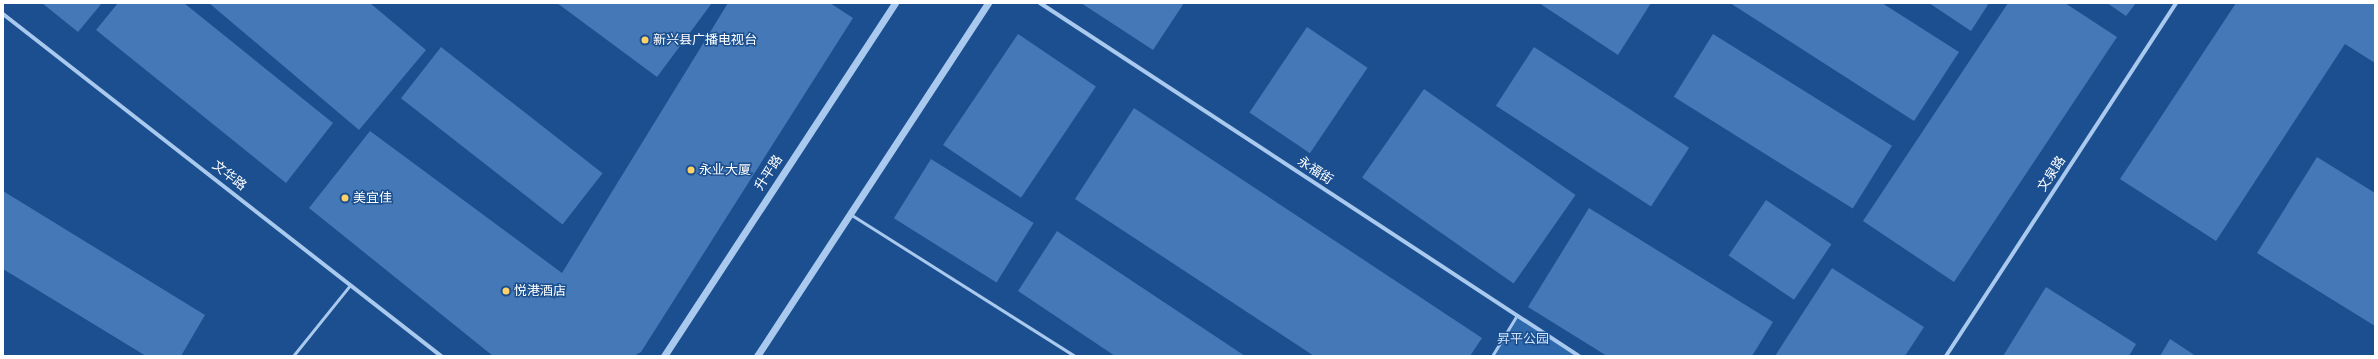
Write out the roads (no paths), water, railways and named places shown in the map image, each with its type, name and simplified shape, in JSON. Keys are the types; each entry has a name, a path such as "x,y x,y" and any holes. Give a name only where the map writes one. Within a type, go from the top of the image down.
{"street":[{"name":"升平路","path":"664,356 895,3"},
{"path":"757,356 988,3"},
{"name":"永福街","path":"1040,3 1580,356"},
{"name":"文泉路","path":"1946,356 2176,3"},
{"name":"文华路","path":"3,14 441,356"}],"lane":[{"path":"850,214 1075,356"},
{"path":"293,356 350,285"},
{"path":"1492,356 1517,316"}],"place":[{"name":"新兴县广播电视台","path":"645,40"},
{"name":"永业大厦","path":"691,170"},
{"name":"美宜佳","path":"345,198"},
{"name":"悦港酒店","path":"506,291"}],"park label":[{"name":"昇平公园","path":"1523,339"}]}
